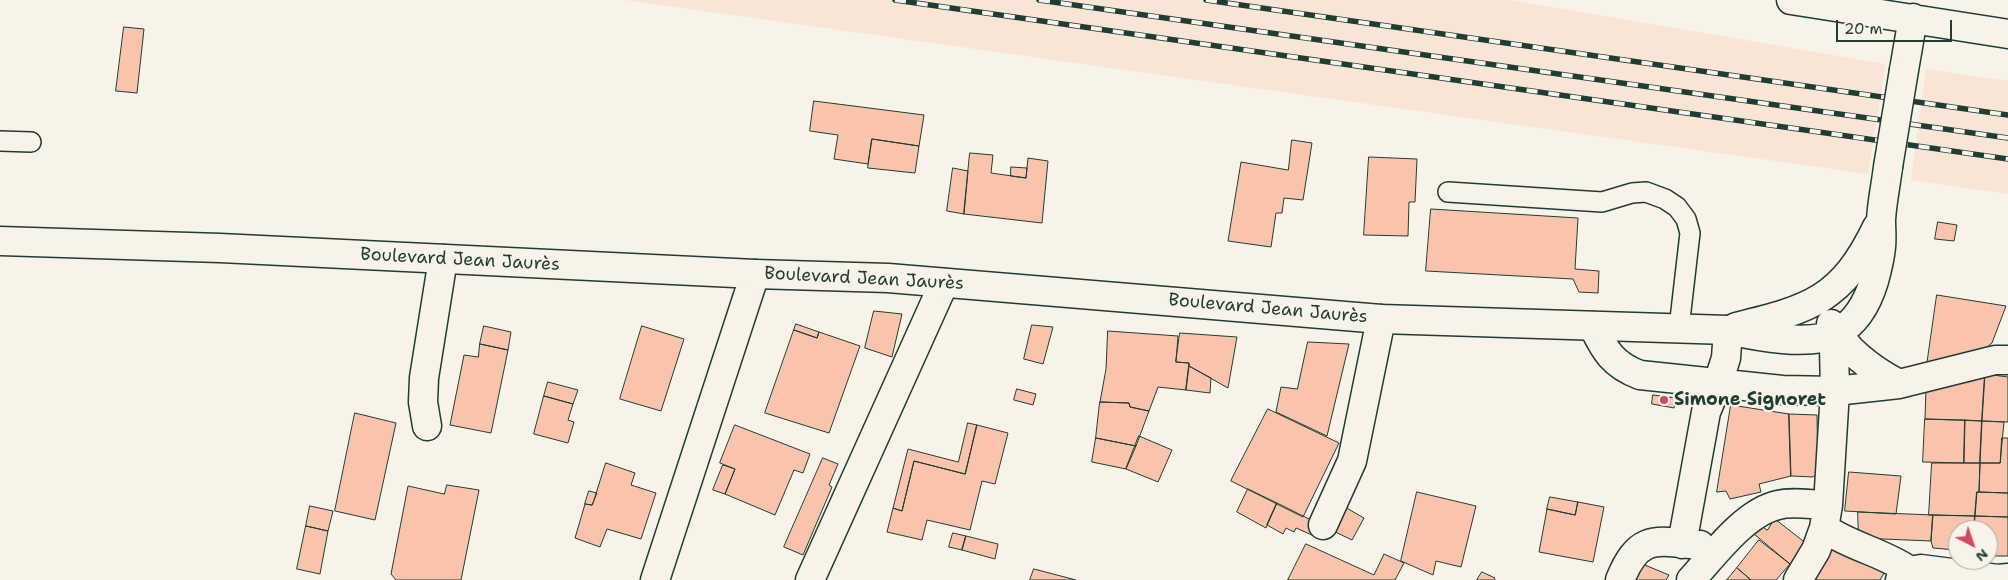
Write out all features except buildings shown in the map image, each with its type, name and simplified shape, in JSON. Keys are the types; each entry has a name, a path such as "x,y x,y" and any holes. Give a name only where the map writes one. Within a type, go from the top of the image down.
{"street":[{"path":"1791,0 2008,34"},
{"name":"Boulevard Jean Jaurès","path":"0,241 230,249 755,274 888,278 1381,319 1728,330 1757,337 1794,340 1821,338 1837,333 1852,321 1863,308 1871,290 1881,247 1881,218 1888,167 1913,18"},
{"name":"Boulevard Jean Jaurès","path":"1728,330 1784,316 1818,301 1853,269 1866,250 1881,218"},
{"path":"427,426 423,402 424,378 443,259"},
{"path":"655,580 755,274"},
{"path":"810,580 944,283"},
{"path":"1818,301 1837,333 1851,350 1874,370 1898,384"},
{"path":"1323,526 1352,461 1381,319"},
{"path":"1593,326 1604,349 1625,369 1640,375 1782,390 1835,390 1898,384 1995,360 2008,360"},
{"path":"1682,544 1691,448 1718,383 1726,358 1728,330"},
{"path":"1798,580 1816,550 1826,516 1835,390 1834,348 1837,333"},
{"path":"1691,580 1747,522 1765,509 1779,504 1826,516 1848,543 1885,556 1905,575 1921,569 1998,579 2008,578"},
{"path":"1620,580 1635,552 1645,545 1656,542 1721,547"}],"lane":[{"path":"0,141 31,142"},
{"path":"1448,192 1602,202 1632,193 1646,192 1665,199 1677,207 1686,220 1690,233 1679,328"}],"shaded area":[{"path":"625,0 1510,0 1886,64 1868,174"},
{"path":"1926,69 2008,81 2008,194 1911,180"}],"railway":[{"path":"895,0 2008,159"},
{"path":"1039,0 2008,138"},
{"path":"1206,0 2008,115"}],"place":[{"name":"Simone Signoret","path":"1664,400"}]}
